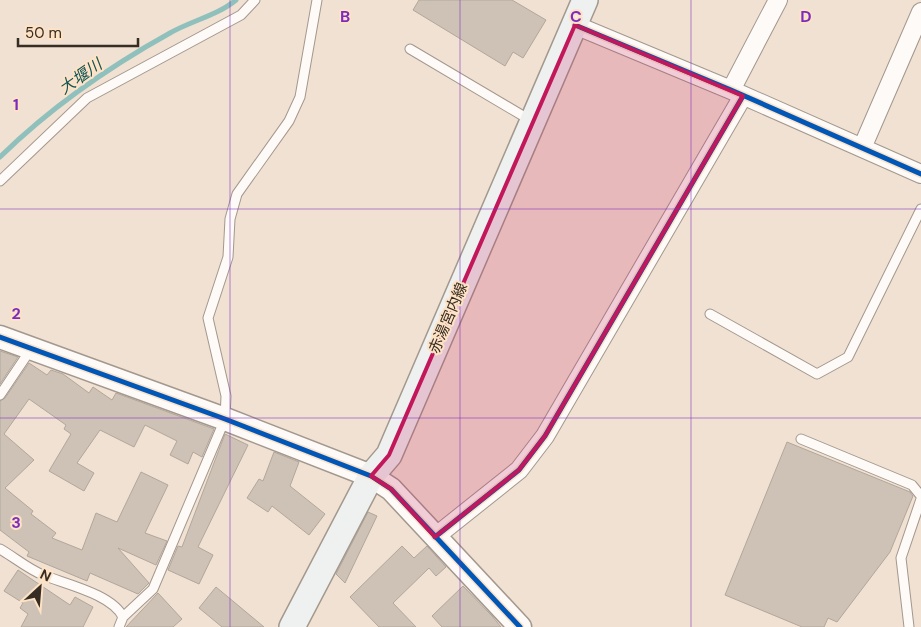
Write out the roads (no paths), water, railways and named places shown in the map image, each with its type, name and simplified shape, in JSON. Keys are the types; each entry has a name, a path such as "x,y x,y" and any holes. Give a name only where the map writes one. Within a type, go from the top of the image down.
{"main road":[{"name":"赤湯宮内線","path":"292,627 371,476 389,455 585,0"}],"street":[{"path":"435,537 519,470 545,436 737,93 778,0"},
{"path":"862,148 921,12"},
{"path":"575,25 737,93 921,174"},
{"path":"0,337 225,419 371,476 391,489 520,627"}],"lane":[{"path":"0,181 87,98 241,15 255,0"},
{"path":"120,627 123,617 154,589 225,419 226,396 208,318 228,257 230,219 237,194 289,121 300,96 317,0"},
{"path":"410,49 533,121"},
{"path":"710,314 817,374 848,358 921,208"},
{"path":"0,395 31,349"},
{"path":"801,439 912,485 921,498 901,558 909,627"},
{"path":"0,549 41,574 72,584 118,608 123,617"}],"waterway":[{"name":"大堰川","path":"0,157 40,121 102,74 170,33 221,10 236,0"}]}
